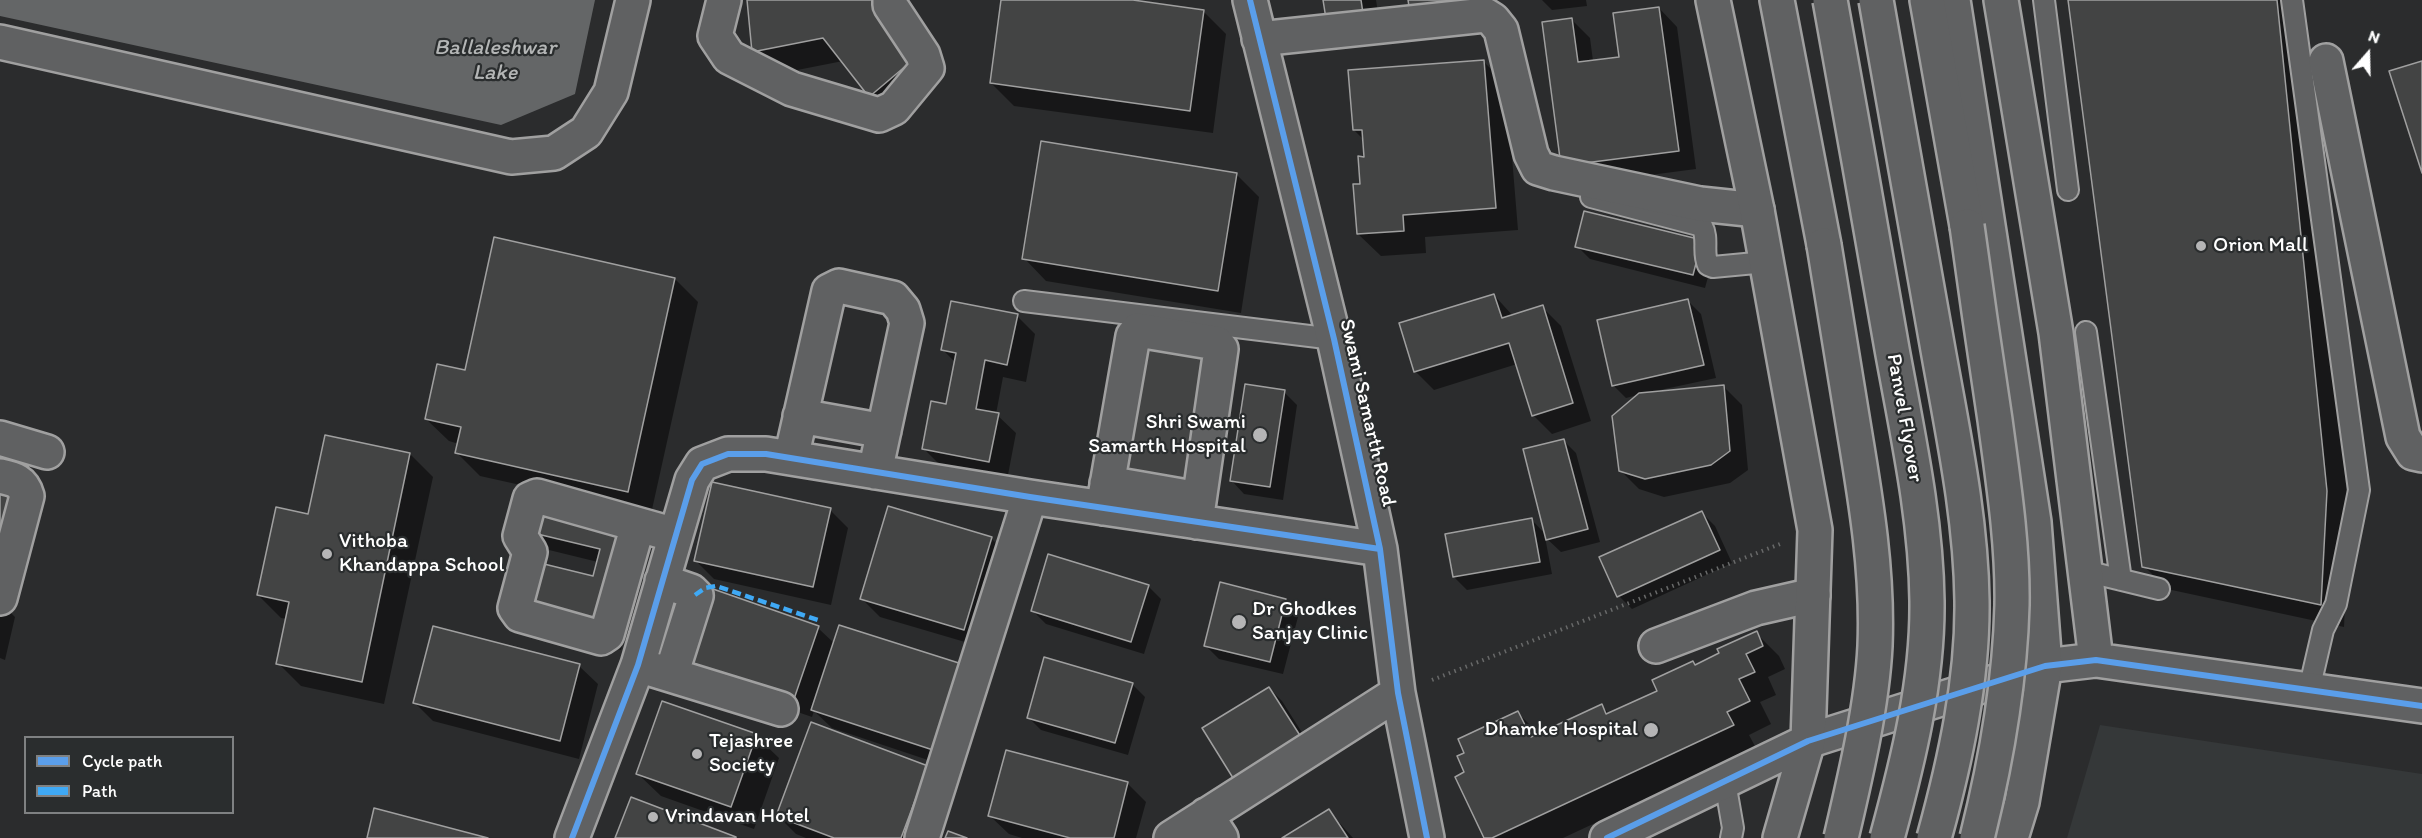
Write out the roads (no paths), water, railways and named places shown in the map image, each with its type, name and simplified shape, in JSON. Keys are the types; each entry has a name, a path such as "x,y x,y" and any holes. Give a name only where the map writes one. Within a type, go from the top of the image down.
{"main road":[{"path":"0,42 511,157 554,153 586,132 611,92 633,0"},
{"path":"724,0 716,36 729,57 792,89 879,115 894,108 927,68 923,55 890,5 890,0"},
{"name":"Swami Samarth Road","path":"1250,0 1334,339 1380,549 1398,693 1427,838"},
{"path":"1713,0 1757,210 1815,530 1808,741 1780,838"},
{"path":"1777,0 1824,245 1873,545 1875,648 1856,776 1841,838"},
{"name":"Panvel Flyover","path":"1830,0 1913,463 1924,540 1927,602 1925,651 1901,788 1887,838"},
{"path":"1875,0 1957,456 1969,536 1972,601 1970,654 1961,721 1934,838"},
{"path":"1927,0 1967,226 2000,454 2009,536 2012,603 2008,671 1986,805 1977,838"},
{"path":"1953,0 2034,522 2045,666 2022,802 2011,838"},
{"path":"2001,0 2056,333 2096,660"},
{"path":"1259,39 1485,15 1493,20 1501,30 1531,154 1538,168 1700,204 1757,210"},
{"path":"2326,61 2403,437 2413,453 2422,455"},
{"path":"791,458 829,291 839,286 893,298 903,310 907,323 875,472"},
{"path":"1105,495 1133,336 1138,330 1216,343 1221,349 1197,510"},
{"path":"800,416 884,431"},
{"path":"0,438 47,452"},
{"path":"572,838 638,665 692,480 702,464 728,454 766,454 1030,497 1105,495 1197,510 1380,549"},
{"path":"0,476 16,480 24,487 27,496 0,598"},
{"path":"638,525 607,634 601,638 520,615 515,608 530,552 520,536 530,499 537,496 675,535"},
{"path":"922,838 1030,497"},
{"path":"662,581 691,591 696,596 671,675"},
{"path":"1656,646 1756,608 1813,595"},
{"path":"1607,838 1808,741 2045,666 2096,660 2422,705"},
{"path":"638,665 782,709"},
{"path":"1195,832 1398,693"}],"lane":[{"path":"2044,0 2068,190"},
{"path":"2292,0 2360,490 2336,604 2323,630 2309,690"},
{"path":"1591,197 1702,226 1706,233 1705,260 1713,267 1767,262"},
{"path":"1024,301 1334,339"},
{"path":"2086,332 2121,580"},
{"path":"2085,571 2159,589"},
{"path":"1725,782 1733,828 1731,838"}],"water":[{"name":"Ballaleshwar Lake","path":"0,0 595,0 575,94 501,125 0,16"}],"place":[{"name":"Orion Mall","path":"2201,246"},
{"name":"Shri Swami Samarth Hospital","path":"1260,435"},
{"name":"Vithoba Khandappa School","path":"327,554"},
{"name":"Dr Ghodkes Sanjay Clinic","path":"1239,622"},
{"name":"Dhamke Hospital","path":"1651,730"},
{"name":"Tejashree Society","path":"697,754"},
{"name":"Vrindavan Hotel","path":"653,817"}]}
